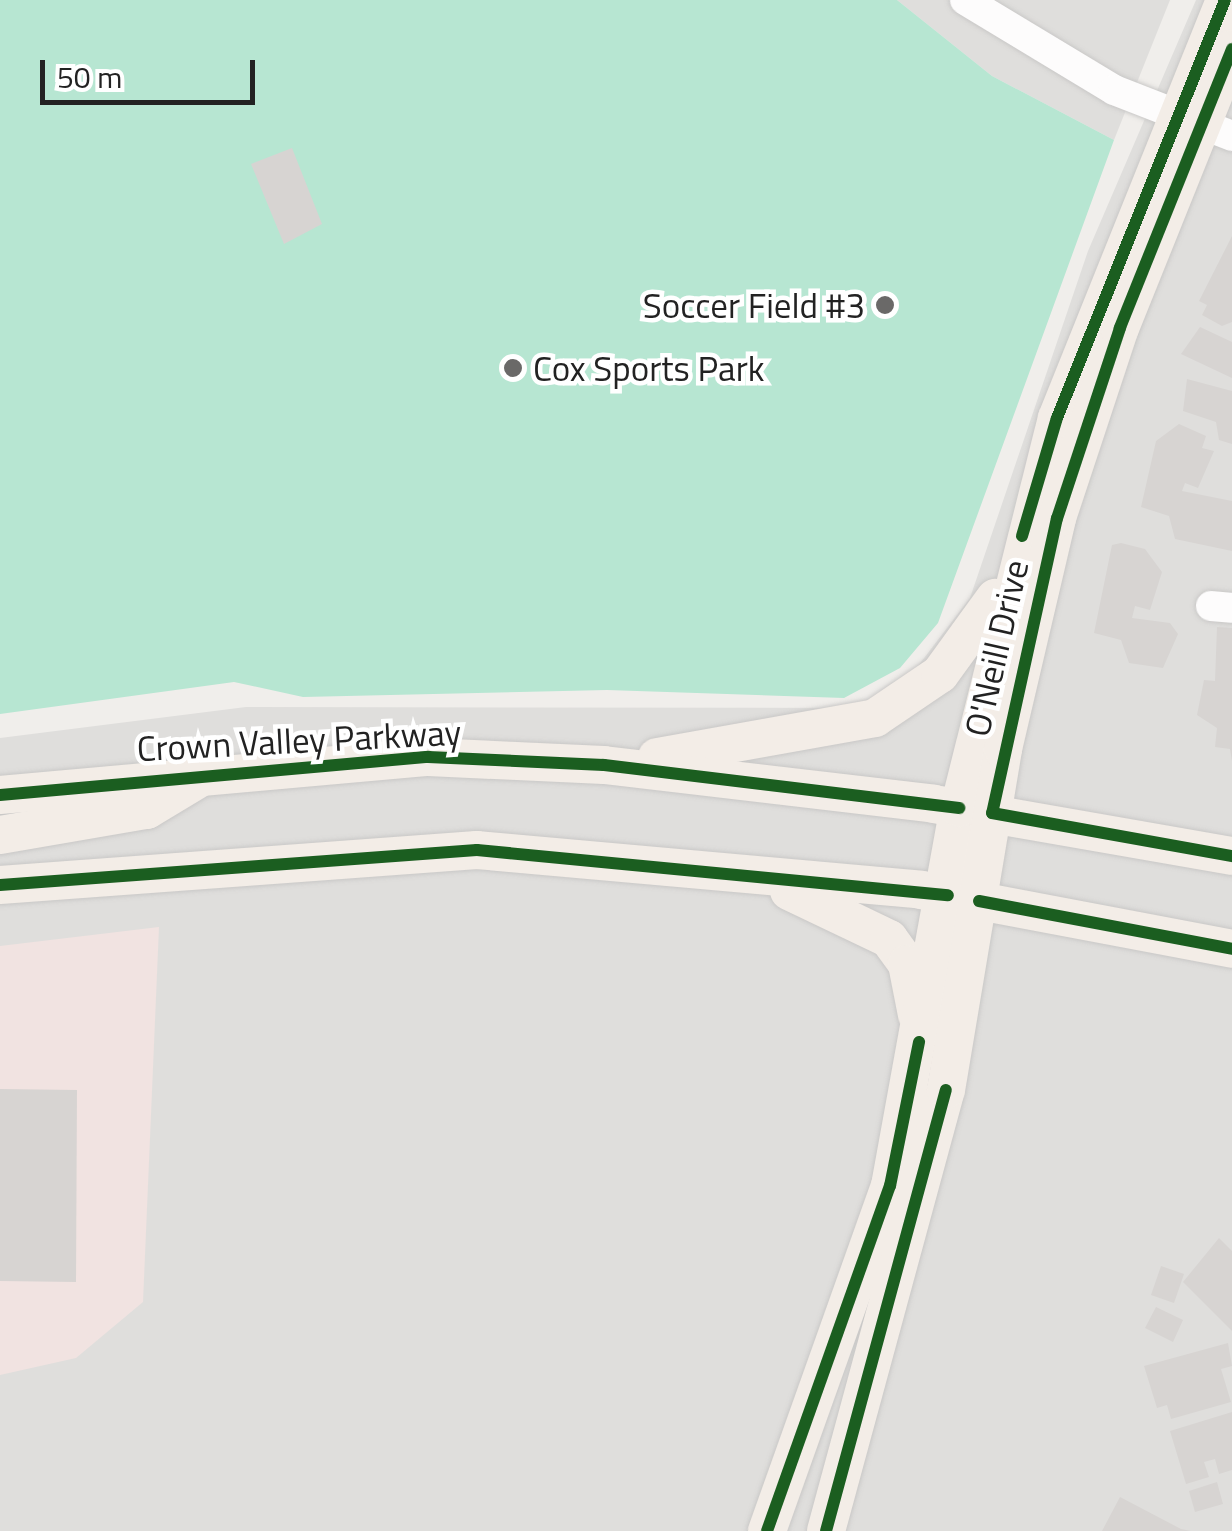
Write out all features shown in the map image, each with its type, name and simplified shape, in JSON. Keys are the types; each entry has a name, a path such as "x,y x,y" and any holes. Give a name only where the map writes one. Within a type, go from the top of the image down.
{"main road":[{"name":"O'Neill Drive","path":"826,1531 946,1090 975,810 1022,536 1057,418 1203,125 1225,0"},
{"name":"O'Neill Drive","path":"975,810 1057,518 1232,49"},
{"path":"604,764 875,718 962,651 1022,536"},
{"name":"Crown Valley Parkway","path":"0,795 210,771 428,758 604,764 975,810 1232,856"},
{"path":"0,835 147,810 210,771"},
{"path":"0,886 477,850 684,863 963,898 1232,949"},
{"path":"684,863 834,905 889,939 907,964 919,1042"},
{"name":"O'Neill Drive","path":"767,1531 890,1186 919,1042 963,898"}],"street":[{"path":"965,0 1114,90 1203,125"}],"shaded area":[{"path":"897,0 1170,0 1114,140 992,76"},
{"path":"1196,0 1232,0 1232,1531 0,1531 0,738 246,707 857,708 905,683 970,598 1088,251"},
{"path":"159,927 143,1302 76,1358 0,1375 0,946"}],"green space":[{"name":"Cox Sports Park","path":"0,0 897,0 992,76 1114,140 938,623 900,668 844,698 607,690 303,697 234,682 0,714"}],"building":[{"path":"292,148 322,224 284,244 251,164"},
{"path":"1232,236 1232,322 1222,326 1202,315 1207,305 1199,301"},
{"path":"1200,327 1232,342 1232,378 1181,354"},
{"path":"1187,379 1232,391 1232,444 1219,440 1216,422 1183,411"},
{"path":"1179,424 1206,436 1202,448 1214,451 1198,488 1185,483 1182,491 1232,501 1232,551 1175,539 1169,516 1141,507 1156,441"},
{"path":"1121,543 1145,549 1162,572 1150,610 1135,606 1132,618 1170,623 1178,634 1163,668 1129,663 1121,640 1094,633 1112,545"},
{"path":"1217,627 1232,628 1232,761 1230,749 1215,747 1217,728 1197,715 1204,680 1215,681"},
{"path":"0,1089 77,1090 76,1282 0,1281"},
{"path":"1219,1238 1232,1251 1232,1331 1183,1282"},
{"path":"1161,1266 1184,1274 1174,1303 1151,1295"},
{"path":"1156,1307 1183,1320 1173,1342 1145,1328"},
{"path":"1228,1343 1232,1366 1221,1369 1231,1402 1171,1419 1167,1405 1157,1408 1144,1366"},
{"path":"1232,1412 1232,1470 1219,1474 1215,1459 1204,1462 1209,1477 1186,1484 1170,1431"},
{"path":"1217,1482 1223,1504 1195,1512 1189,1491"},
{"path":"1120,1497 1181,1529 1191,1531 1102,1531"}],"cycle path":[{"path":"1022,536 1057,418 1225,0"},
{"path":"1232,49 1120,328 1057,518 992,813 1232,856"},
{"path":"0,795 428,757 604,765 959,808"},
{"path":"0,885 477,850 948,895"},
{"path":"979,901 1232,949"},
{"path":"767,1531 890,1186 919,1042"},
{"path":"826,1531 946,1090"}],"place":[{"name":"Soccer Field #3","path":"885,305"},
{"name":"Cox Sports Park","path":"513,368"}]}
